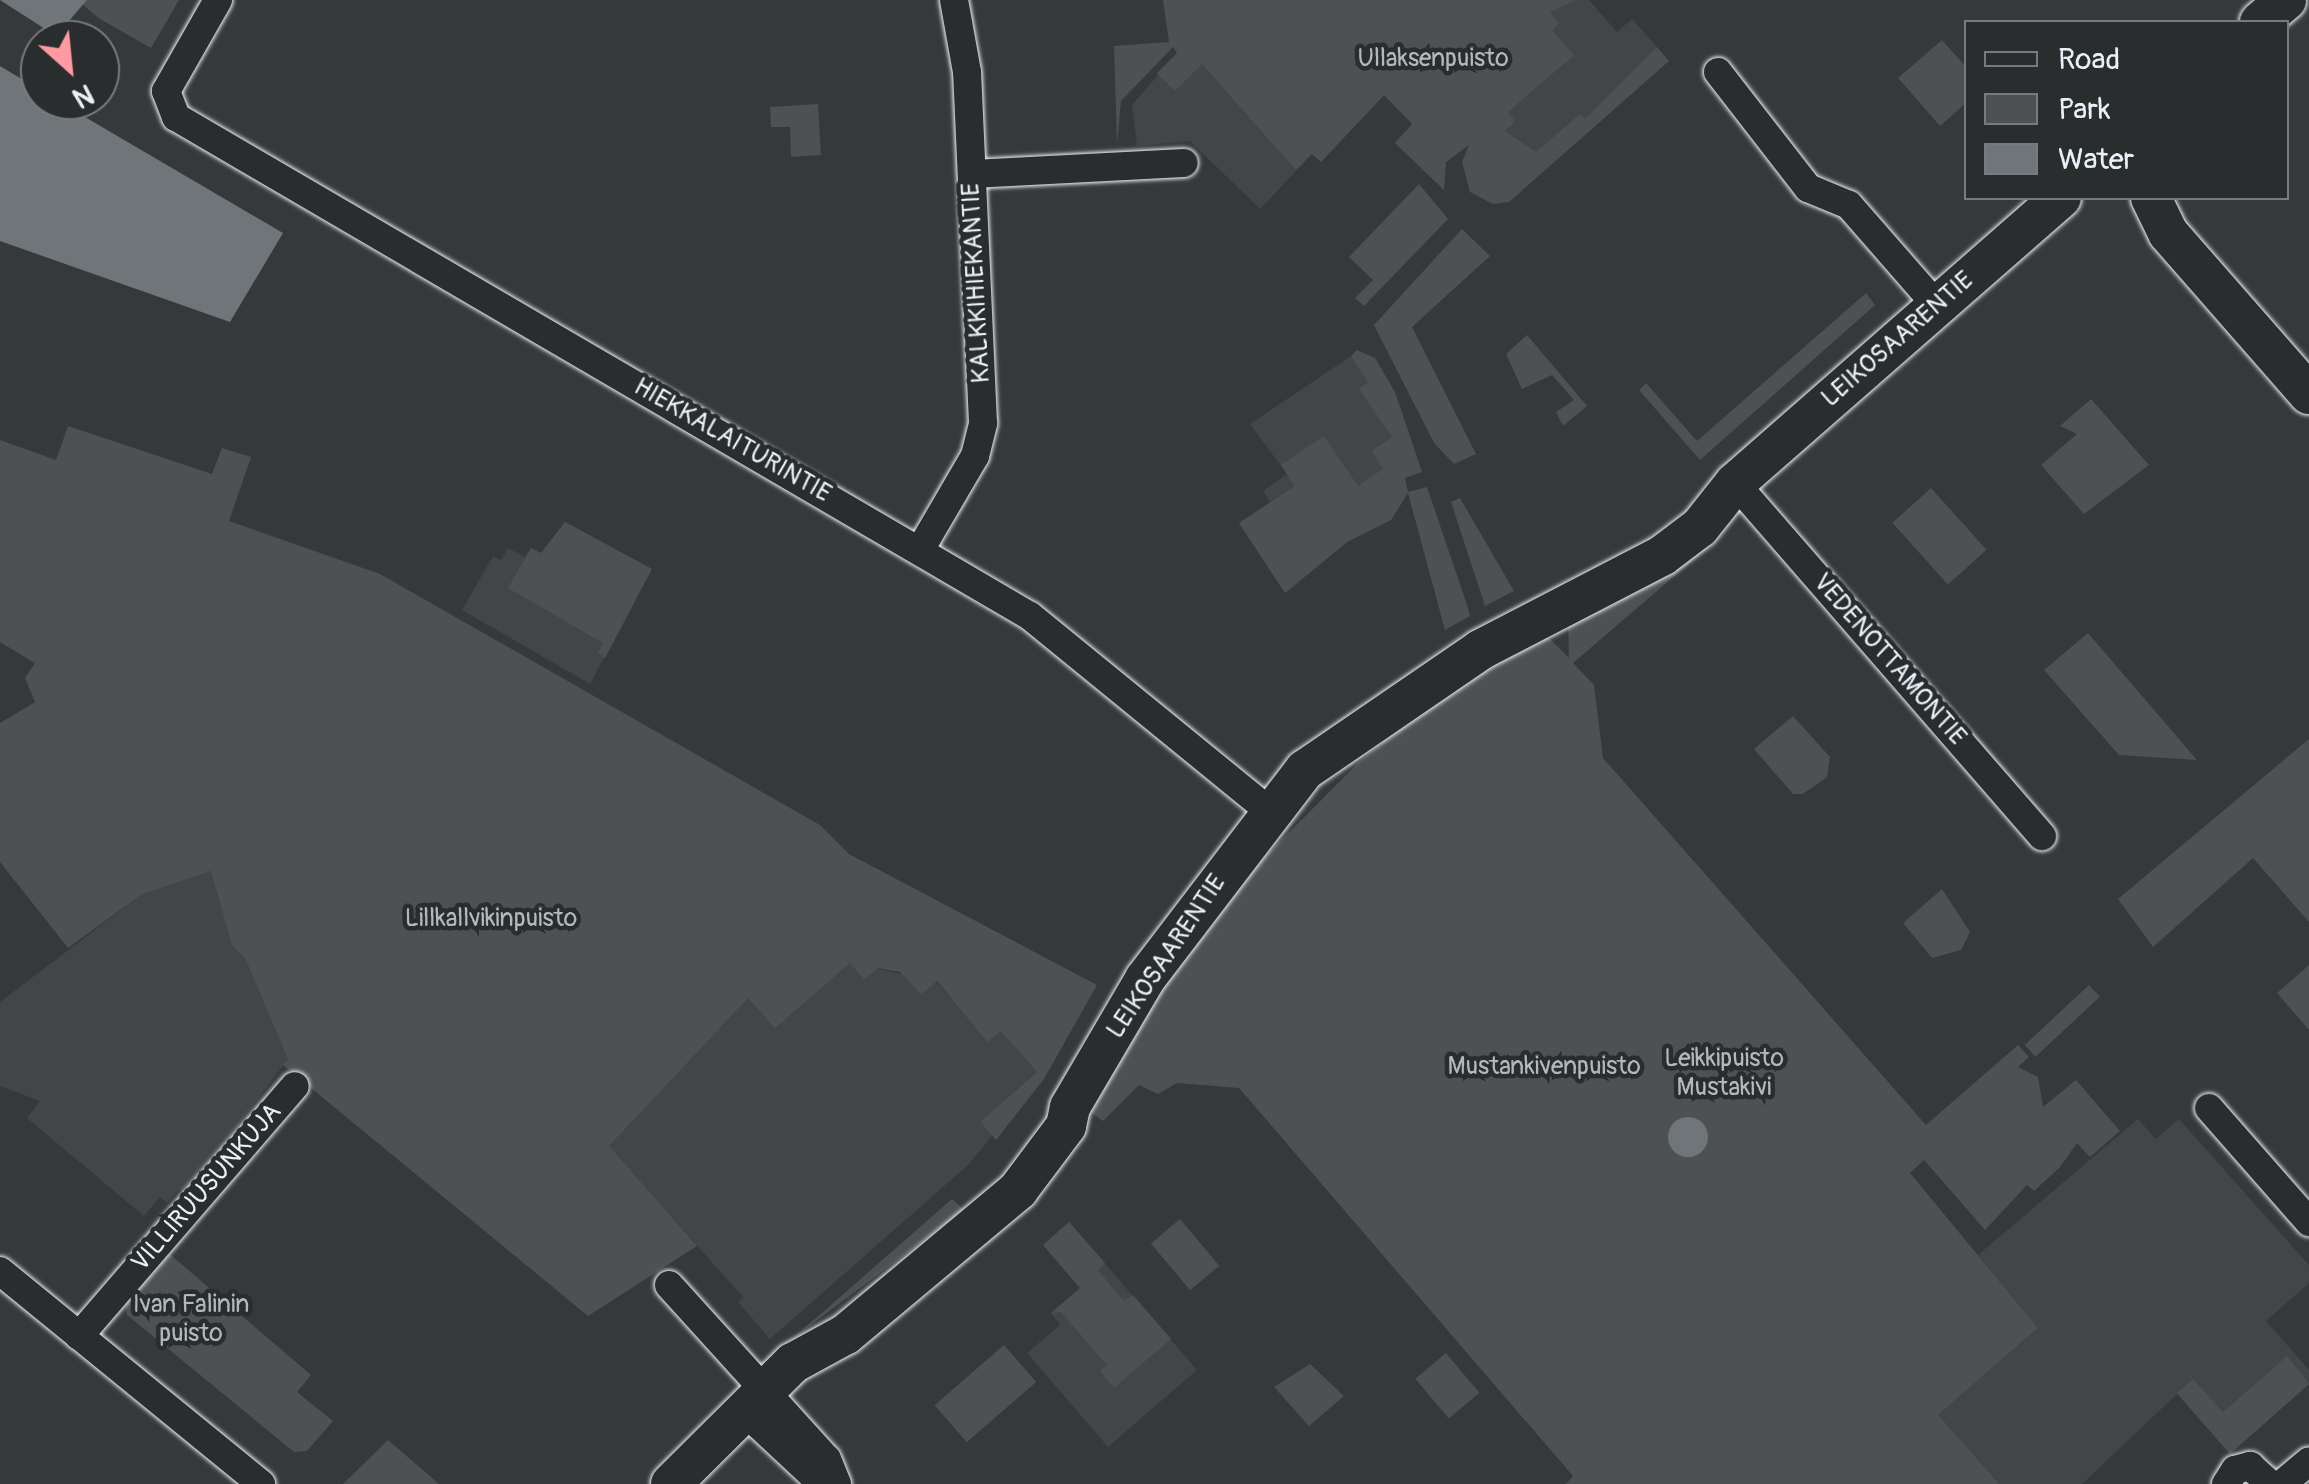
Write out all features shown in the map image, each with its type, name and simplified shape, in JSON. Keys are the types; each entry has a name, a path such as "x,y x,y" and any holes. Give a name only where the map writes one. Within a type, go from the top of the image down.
{"street":[{"name":"HIEKKALAITURINTIE","path":"218,0 171,79 166,104 183,122 1056,633 1274,815"},
{"name":"KALKKIHIEKANTIE","path":"920,550 982,436 972,174 954,0"},
{"path":"2262,20 2286,0"},
{"path":"1718,72 1808,188 1850,205 1937,306"},
{"path":"972,174 1184,162"},
{"name":"LEIKOSAARENTIE","path":"679,1484 767,1408 803,1354 846,1334 1035,1170 1066,1126 1070,1107 1145,979 1274,815 1304,770 1351,742 1480,650 1700,527 1735,483 2058,200"},
{"path":"2125,200 2168,233 2309,394"},
{"path":"2152,200 2168,233"},
{"name":"VEDENOTTAMONTIE","path":"1735,483 2042,836"},
{"name":"VILLIRUUSUNKUJA","path":"79,1336 294,1086"},
{"path":"2208,1108 2309,1222"},
{"path":"0,1271 262,1484"},
{"path":"668,1285 767,1408 822,1484"},
{"path":"767,1408 827,1459 836,1484"},
{"name":"LEIKOSAARENTIE","path":"671,1484 767,1408"},
{"path":"2282,1484 2309,1461"},
{"path":"2226,1484 2235,1470 2250,1466 2270,1484"}],"shaded area":[{"path":"1497,0 1589,0 1617,32 1632,19 1657,47 1584,120 1580,115 1536,153 1487,131"},
{"path":"1178,52 1384,95 1321,162 1312,154 1260,209 1190,141 1137,146 1132,105"},
{"path":"1351,356 1369,382 1360,389 1396,443 1408,492 1391,520 1347,542 1285,593 1239,523 1270,502 1263,491 1287,474 1250,424"},
{"path":"565,522 652,569 590,684 462,610 493,556 501,560 508,548 525,557 531,548 541,553"},
{"path":"211,871 288,1059 186,1194 179,1189 167,1203 160,1197 144,1216 27,1118 40,1101 0,1086 0,1002 141,895"},
{"path":"851,963 936,981 987,1041 1001,1030 1037,1072 980,1122 992,1136 968,1165 770,1339 738,1302 743,1297 608,1146 747,997"},
{"path":"2138,1119 2156,1139 2179,1119 2309,1265 2309,1283 2266,1321 2309,1370 2309,1384 2230,1454 2177,1394 2082,1484 1986,1484 1934,1418 2038,1328 1978,1255"},
{"path":"1069,1222 1197,1370 1108,1447 1027,1353 1060,1325 1051,1313 1080,1288 1043,1245"}],"green space":[{"path":"87,0 179,0 151,48 120,30 120,20 102,20 83,5"},
{"name":"Ullaksenpuisto","path":"1163,0 1576,0 1550,12 1559,23 1552,30 1574,55 1508,112 1515,121 1505,131 1536,152 1580,114 1585,119 1657,47 1669,61 1509,202 1493,204 1470,192 1462,162 1469,145 1446,162 1444,190 1395,143 1412,124 1384,95 1321,162 1312,154 1296,170 1202,64 1175,91 1157,73 1177,53 1173,47 1121,101 1117,146 1114,46 1169,42"},
{"path":"1942,40 1964,65 1964,105 1940,126 1898,78"},
{"path":"818,104 821,155 791,157 790,127 771,127 770,107"},
{"path":"1419,184 1448,219 1364,306 1355,298 1373,280 1349,257"},
{"path":"1462,229 1490,256 1412,327 1476,454 1454,464 1434,443 1374,325"},
{"path":"1866,293 1875,305 1700,460 1639,390 1646,383 1697,441"},
{"path":"1527,335 1587,406 1563,426 1556,412 1574,400 1552,375 1522,389 1506,354"},
{"path":"1357,350 1375,358 1395,392 1422,472 1405,478 1408,492 1427,487 1466,602 1470,616 1445,630 1408,493 1391,520 1347,542 1285,593 1239,523 1295,486 1281,465 1324,436 1358,486 1383,469 1372,451 1392,437 1359,389 1368,382 1351,356"},
{"path":"2091,399 2149,465 2084,514 2041,465 2077,434 2060,426"},
{"name":"Lillkallvikinpuisto","path":"68,426 212,474 222,448 251,457 229,521 380,574 820,825 849,854 1097,985 1044,1079 996,1140 980,1122 1037,1072 1001,1031 987,1042 937,981 921,994 900,972 878,968 864,980 850,963 775,1028 748,998 609,1146 697,1246 588,1316 283,1065 288,1059 246,960 232,945 211,871 141,895 68,948 0,862 0,723 35,702 25,678 35,663 0,642 0,440 56,460"},
{"path":"1931,488 1987,550 1948,584 1892,523"},
{"path":"1460,498 1514,591 1485,606 1451,502"},
{"path":"565,522 652,569 605,658 598,653 603,643 508,588 531,548 541,553"},
{"name":"Mustankivenpuisto","path":"1698,540 1706,549 1573,663 1594,685 1603,758 1926,1125 2018,1045 2029,1057 2018,1067 2038,1077 2043,1107 2076,1080 2120,1131 2090,1157 2077,1143 2060,1167 2034,1191 2027,1185 1985,1230 1924,1160 1910,1173 2038,1328 1938,1415 1999,1484 1566,1484 1573,1476 1239,1088 1177,1083 1158,1094 1139,1085 1103,1121 1087,1109 1160,991 1252,870 1358,763 1435,700 1544,633 1569,658 1568,621"},
{"path":"2088,633 2197,760 2119,755 2044,670"},
{"path":"1793,716 1830,757 1827,777 1803,794 1793,794 1754,749"},
{"path":"2309,739 2309,922 2253,858 2153,947 2118,899"},
{"path":"1942,889 1970,932 1961,950 1932,958 1903,923"},
{"path":"2309,965 2309,1030 2277,993"},
{"path":"2089,985 2100,997 2036,1057 2025,1045"},
{"path":"952,1199 964,1210 792,1339"},
{"path":"1180,1219 1219,1266 1190,1290 1151,1243"},
{"path":"1069,1222 1105,1263 1098,1270 1124,1301 1133,1295 1171,1339 1114,1388 1100,1371 1107,1365 1061,1312 1051,1313 1080,1288 1043,1245"},
{"name":"Ivan Falinin puisto","path":"166,1251 311,1375 297,1392 333,1421 307,1451 294,1452 127,1315 124,1299 148,1271 154,1275 151,1268"},
{"path":"1004,1345 1036,1382 967,1442 935,1405"},
{"path":"1446,1353 1479,1393 1449,1419 1415,1379"},
{"path":"2287,1356 2309,1384 2230,1454 2177,1393 2193,1379 2223,1412"},
{"path":"1310,1364 1344,1396 1309,1426 1274,1387"},
{"path":"388,1440 439,1484 343,1484"}],"water":[{"path":"0,0 87,0 70,20 31,20"},
{"path":"0,66 20,78 20,120 90,120 283,233 230,322 0,241"},
{"path":"1688,1117 1702,1123 1708,1137 1702,1151 1688,1157 1674,1151 1668,1137 1674,1123"}],"park label":[{"name":"Leikkipuisto Mustakivi","path":"1724,1074"}]}
